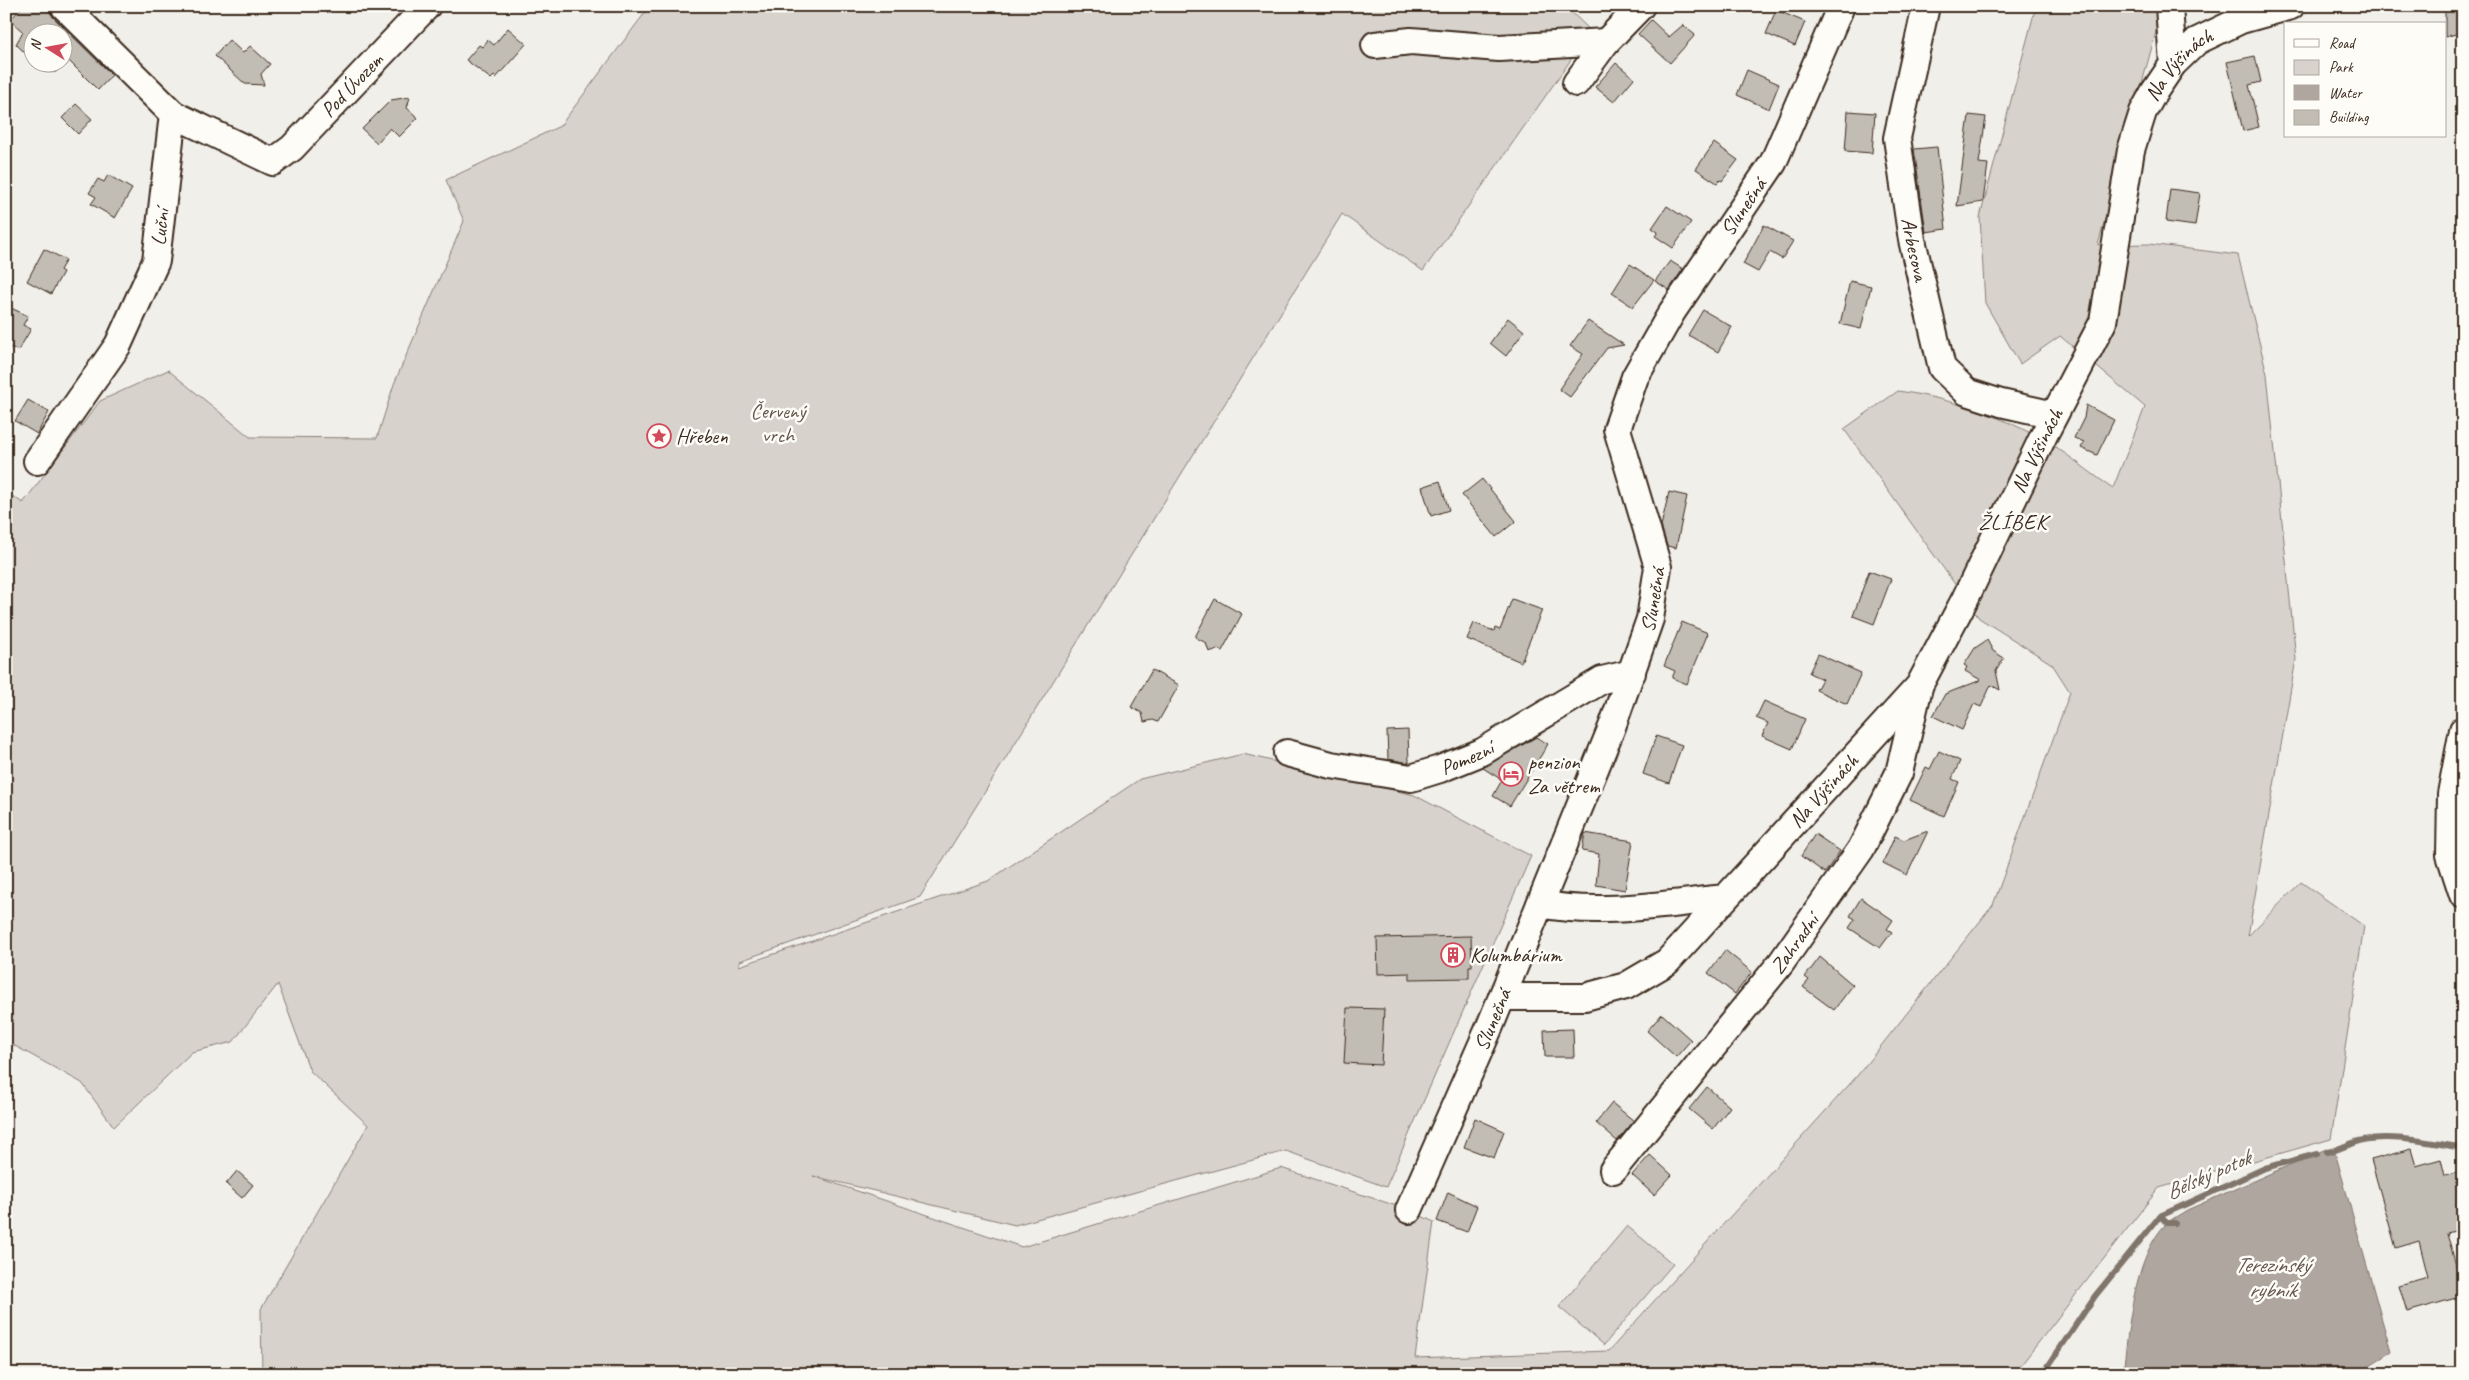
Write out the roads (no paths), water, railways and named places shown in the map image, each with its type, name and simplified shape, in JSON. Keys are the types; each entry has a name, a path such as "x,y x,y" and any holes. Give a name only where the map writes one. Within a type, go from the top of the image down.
{"street":[{"path":"64,6 172,114"},
{"name":"Pod Úvozem","path":"172,114 273,162 292,148 427,6"},
{"path":"1576,83 1606,42 1641,6"},
{"name":"Slunečná","path":"1408,1210 1502,997 1632,673 1650,619 1658,567 1617,429 1635,377 1672,312 1772,163 1841,6"},
{"name":"Arbesova","path":"1926,6 1897,138 1912,240 1942,368 1967,392 2001,403 2049,425"},
{"path":"2169,6 2173,64"},
{"name":"Na Výšinách","path":"1502,997 1585,997 1626,986 1667,962 1919,686 2049,425 2103,322 2131,150 2143,112 2173,64 2197,41 2241,20 2291,6"},
{"path":"1375,45 1411,41 1499,48 1606,42"},
{"name":"Luční","path":"37,461 118,345 156,261 172,114"},
{"name":"Pomezní","path":"1288,754 1331,765 1411,778 1440,769 1482,752 1602,680 1632,673"},
{"name":"Zahradní","path":"1613,1170 1781,963 1861,849 1899,773 1919,686"},
{"path":"2463,730 2451,794 2450,855 2463,895"},
{"path":"1540,904 1566,909 1614,908 1725,898"}],"water":[{"name":"Terezínský rybník","path":"2326,1149 2335,1152 2391,1352 2355,1374 2123,1374 2130,1316 2140,1273 2156,1237 2167,1223 2187,1210"}],"waterway":[{"name":"Bělský potok","path":"2327,1152 2359,1141 2384,1138 2397,1138 2463,1148"},
{"name":"Bělský potok","path":"2043,1374 2095,1296 2160,1216 2265,1168 2317,1154"},
{"path":"2160,1216 2167,1223 2175,1223"}],"place":[{"name":"Hřeben","path":"659,436"},
{"name":"penzion Za větrem","path":"1511,774"},
{"name":"Kolumbárium","path":"1453,955"}],"district":[{"name":"ŽLÍBEK","path":"2013,522"}],"park label":[{"name":"Červený vrch","path":"778,423"}]}
